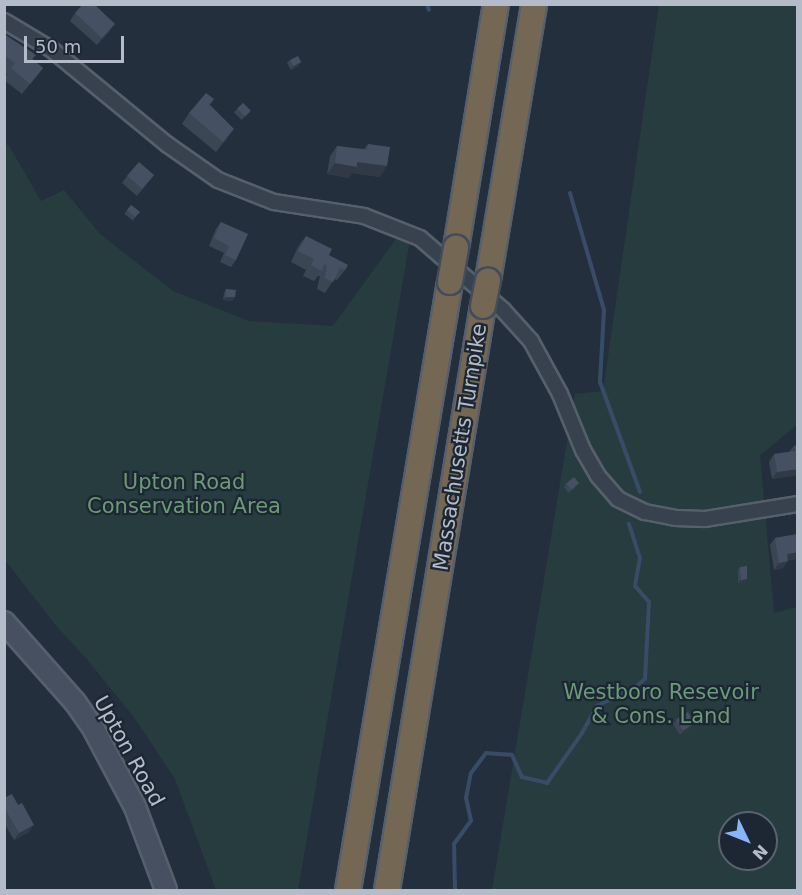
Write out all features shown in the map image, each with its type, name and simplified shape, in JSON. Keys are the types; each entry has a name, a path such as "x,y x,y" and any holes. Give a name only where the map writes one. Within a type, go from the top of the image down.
{"highway":[{"name":"Massachusetts Turnpike","path":"348,891 496,4"},
{"name":"Massachusetts Turnpike","path":"387,891 534,4"}],"main road":[{"name":"Upton Road","path":"4,622 75,702 92,726 135,807 165,891"}],"street":[{"path":"4,21 51,49 168,145 218,180 274,202 364,216 420,238 503,310 531,341 560,394 588,459 598,476 618,499 645,512 675,518 705,519 798,504"}],"green space":[{"name":"Westboro Resevoir & Cons. Land","path":"659,5 797,5 797,425 760,455 774,613 797,607 797,890 492,890 575,394 603,391"},
{"name":"Upton Road Conservation Area","path":"8,144 41,201 64,190 100,234 173,291 249,321 333,326 401,232 411,234 298,890 216,890 175,779 136,720 86,658 57,627 5,560 5,146"}],"building":[{"path":"83,4 94,4 115,24 102,38 75,13"},
{"path":"4,34 36,55 32,59 43,68 30,84 11,68 15,63 4,55"},
{"path":"298,56 301,62 293,66 290,60"},
{"path":"206,93 214,99 209,104 234,129 223,142 189,113"},
{"path":"243,103 251,111 245,116 237,109"},
{"path":"368,144 390,147 387,166 357,162 357,167 335,163 337,146 367,150"},
{"path":"139,162 154,175 142,189 127,176"},
{"path":"131,205 140,212 135,217 127,210"},
{"path":"221,222 248,234 236,260 225,255 229,246 214,238"},
{"path":"306,236 332,249 329,255 348,265 345,270 340,268 333,282 325,278 327,266 324,264 322,271 311,265 314,259 298,251"},
{"path":"226,289 236,290 235,297 226,297"},
{"path":"798,445 798,469 777,472 774,454 795,451 794,446"},
{"path":"574,477 579,483 571,490 566,483"},
{"path":"798,534 798,552 787,554 788,561 779,563 775,538"},
{"path":"747,566 747,579 741,580 740,567"},
{"path":"688,712 695,723 683,730 676,719"},
{"path":"12,794 18,805 22,803 34,825 19,833 4,807 4,798"}],"waterway":[{"path":"427,4 429,10"},
{"path":"570,193 604,310 600,382 640,492"},
{"path":"455,890 454,844 471,821 466,798 471,773 486,753 512,755 522,777 547,783 582,733 597,706 637,686 645,679 649,602 635,586 640,558 629,524"}]}
